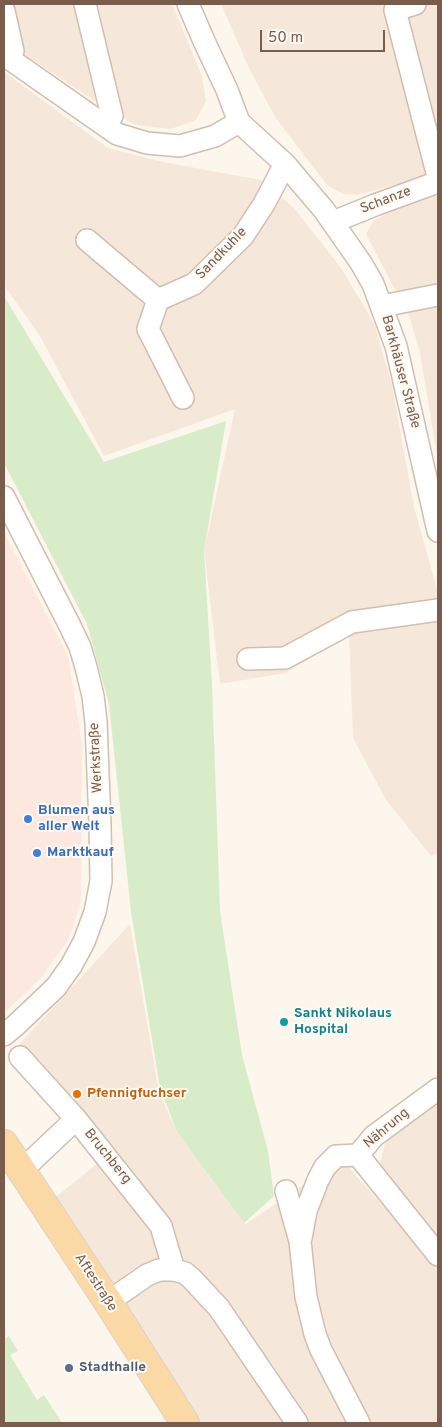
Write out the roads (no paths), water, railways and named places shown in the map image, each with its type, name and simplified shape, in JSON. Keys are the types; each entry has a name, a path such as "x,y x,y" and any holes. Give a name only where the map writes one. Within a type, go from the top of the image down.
{"main road":[{"name":"Aftestraße","path":"4,1144 185,1423"}],"street":[{"path":"84,4 112,116"},
{"name":"Barkhäuser Straße","path":"188,4 227,90 239,122 285,164 324,210 361,263 373,284 396,346 438,531"},
{"path":"415,4 395,10 438,177"},
{"path":"4,11 8,53 117,134 147,143 180,146 215,136 239,122"},
{"name":"Sandkuhle","path":"158,300 194,284 243,236 264,204 285,164"},
{"name":"Schanze","path":"333,222 375,204 438,182"},
{"path":"87,240 158,300 148,329 183,398"},
{"path":"382,306 438,295"},
{"name":"Werkstraße","path":"4,497 70,626 86,667 93,696 96,722 101,881 90,927 71,966 56,987 4,1034"},
{"path":"248,659 286,658 352,622 438,610"},
{"name":"Bruchberg","path":"20,1057 76,1119 161,1226 174,1270"},
{"name":"Nährung","path":"300,1241 306,1211 325,1167 336,1156 358,1155 374,1136 438,1089"},
{"path":"22,1171 76,1119"},
{"path":"358,1155 438,1255"},
{"name":"Nährung","path":"286,1191 300,1241 306,1297 314,1334 320,1350 359,1423"},
{"path":"108,1302 147,1275 159,1270 174,1270 185,1273 219,1308 297,1423"}],"place":[{"name":"Blumen aus aller Welt","path":"28,819"},
{"name":"Marktkauf","path":"37,853"},
{"name":"Sankt Nikolaus Hospital","path":"284,1022"},
{"name":"Pfennigfuchser","path":"77,1094"},
{"name":"Stadthalle","path":"69,1368"}]}
